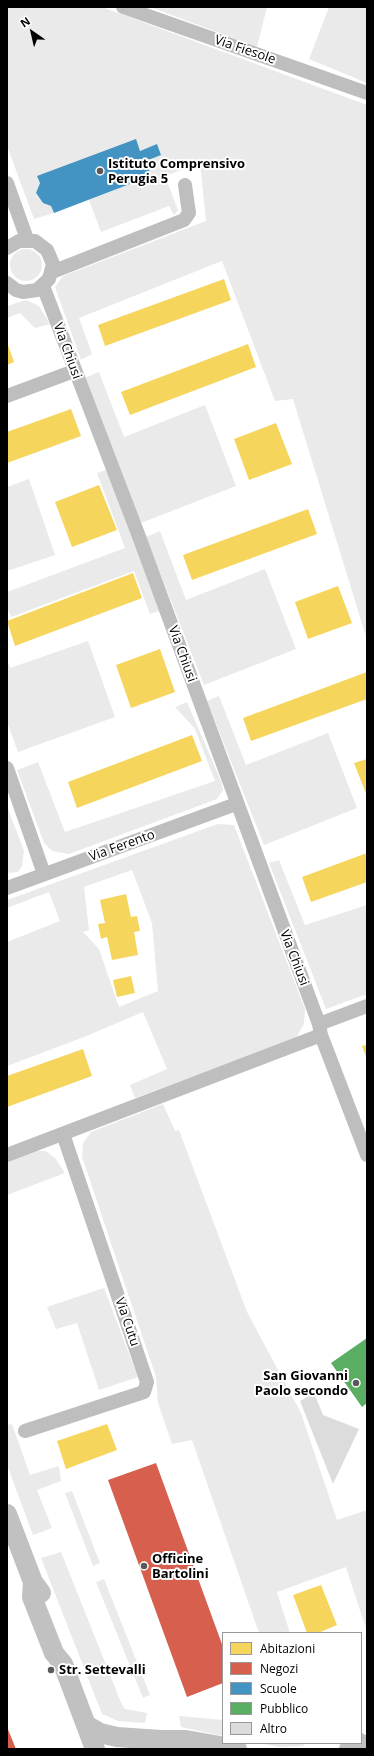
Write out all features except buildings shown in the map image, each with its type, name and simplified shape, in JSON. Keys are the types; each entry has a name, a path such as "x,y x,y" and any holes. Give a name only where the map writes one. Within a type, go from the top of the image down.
{"main road":[{"path":"7,1514 33,1582 42,1594 63,1649 63,1664 96,1749"},
{"path":"86,1725 100,1733 117,1736 161,1740 186,1740 237,1749"},
{"path":"139,1749 161,1740"}],"street":[{"name":"Via Fiesole","path":"123,7 367,93"},
{"path":"7,183 27,239"},
{"path":"52,272 184,220 189,212 185,185"},
{"path":"7,248 18,241 27,239 42,244 47,250 53,264 52,272 43,286 30,292 7,293"},
{"path":"7,283 16,290 23,292"},
{"name":"Via Chiusi","path":"43,286 74,371 138,534 236,804 367,1155"},
{"path":"7,396 74,371"},
{"path":"7,768 44,874"},
{"name":"Via Ferento","path":"7,888 236,804"},
{"path":"7,1155 63,1134 320,1029 367,1006"},
{"name":"Via Cutu","path":"25,1431 144,1392 147,1382 63,1134"}],"shaded area":[{"path":"7,7 102,7 367,105 367,640 293,399 275,401 222,261 79,318 92,354 81,360 55,287 63,276 206,221 200,163 165,176 178,210 174,215 169,206 101,232 89,200 151,176 146,161 161,155 157,145 40,183 36,194 43,203 51,206 54,213 34,219 7,146"},
{"path":"150,7 267,7 257,47"},
{"path":"329,7 367,7 367,83 309,59"},
{"path":"23,249 29,249 38,253 42,265 38,277 29,281 23,281 14,277 10,268 10,262 14,253"},
{"path":"26,300 39,306 50,324 35,328 20,313 7,318 7,306"},
{"path":"99,372 124,437 205,405 236,486 141,523 85,378"},
{"path":"107,470 159,611 150,614 134,571 11,617 7,607 7,592 125,548 97,473"},
{"path":"29,479 55,555 7,571 7,487"},
{"path":"160,531 186,600 265,569 296,649 204,685 146,537"},
{"path":"88,641 115,717 18,752 7,722 7,659 10,668"},
{"path":"219,696 246,765 328,733 357,808 264,845 207,701"},
{"path":"187,702 221,781 223,790 217,799 69,854 52,851 44,843 17,770 38,762 65,832 215,781 195,729 175,707"},
{"path":"7,806 24,851 22,866 18,872 7,873"},
{"path":"218,824 234,825 305,1009 304,1024 296,1038 135,1098 130,1085 167,1069 143,1012 84,1037 7,1066 7,942 60,921 49,892 7,908 7,900","holes":["132,870 152,923 158,991 119,1007 99,949 83,932 89,930 84,887"]},
{"path":"279,860 305,925 367,905 367,994 326,1009 269,863"},
{"path":"163,1104 175,1131 179,1130 247,1312 301,1413 337,1520 367,1510 367,1632 346,1567 277,1592 290,1632 259,1632 192,1440 172,1444 158,1403 156,1377 82,1157 83,1143 91,1132"},
{"path":"35,1151 46,1151 55,1158 65,1173 7,1195 7,1161"},
{"path":"104,1288 138,1377 99,1390 77,1323 56,1329 47,1307"},
{"path":"12,1424 30,1475 59,1466 61,1481 37,1490 52,1528 33,1535 7,1465 7,1425"},
{"path":"72,1491 100,1563 93,1566 65,1493"},
{"path":"61,1552 122,1705 125,1709 147,1713 145,1723 118,1721 102,1714 41,1558"},
{"path":"104,1579 150,1695 143,1698 96,1582"},
{"path":"179,1716 222,1720 222,1736 181,1727"},
{"path":"264,1744 303,1744 304,1746 280,1747"}],"place":[{"name":"Istituto Comprensivo Perugia 5","path":"100,171"},
{"name":"San Giovanni Paolo secondo","path":"356,1383"},
{"name":"Officine Bartolini","path":"144,1566"},
{"name":"Str. Settevalli","path":"51,1670"}]}
